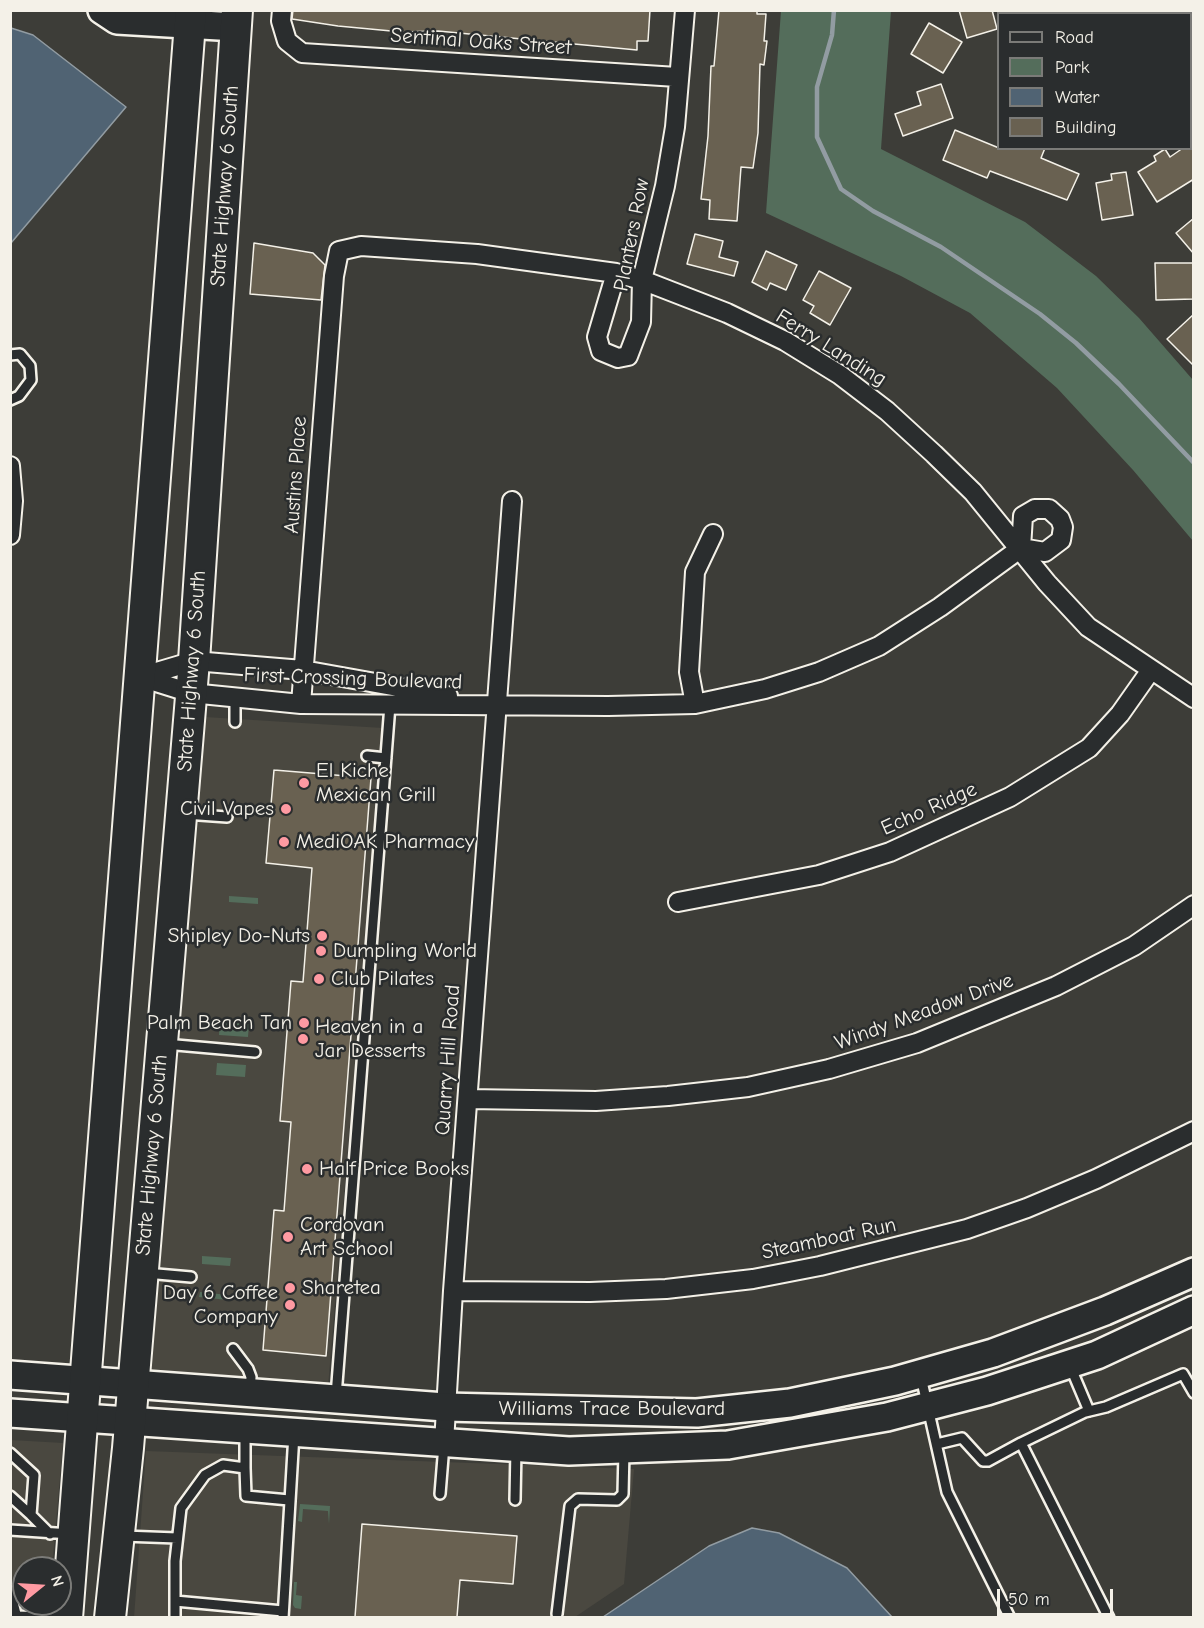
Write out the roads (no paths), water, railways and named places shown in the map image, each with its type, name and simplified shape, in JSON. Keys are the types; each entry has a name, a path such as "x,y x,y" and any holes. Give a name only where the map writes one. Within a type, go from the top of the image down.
{"main road":[{"path":"102,10 117,20 191,17 237,19"},
{"path":"67,1617 62,1534 82,1419 86,1380 191,17"},
{"name":"State Highway 6 South","path":"110,1617 192,693 237,19"},
{"path":"112,1041 162,1043"},
{"name":"Williams Trace Boulevard","path":"10,1375 445,1407 697,1413 790,1403 920,1374 1023,1342 1106,1311 1193,1273"},
{"name":"Williams Trace Boulevard","path":"10,1413 245,1431 569,1451 728,1445 887,1417 929,1406 1097,1355 1194,1310"}],"street":[{"name":"Sentinal Oaks Street","path":"282,10 281,21 287,41 302,53 677,77"},
{"name":"Planters Row","path":"616,273 597,337 601,351 608,356 618,358 628,356 635,344 641,322 642,280 675,127 677,77 685,10"},
{"name":"Ferry Landing","path":"339,251 361,246 477,254 616,273 642,280 727,314 785,341 840,375 887,411 934,454 973,492 1021,548 1047,583 1088,627 1194,698"},
{"name":"Austins Place","path":"301,704 333,288 339,251"},
{"path":"10,466 13,501 10,535"},
{"name":"Quarry Hill Road","path":"444,1443 453,1291 512,501"},
{"path":"695,704 689,672 695,572 713,534"},
{"name":"First Crossing Boulevard","path":"140,677 192,693 301,704 608,706 695,704 765,689 819,672 879,646 940,607 1021,548"},
{"name":"First Crossing Boulevard","path":"140,677 194,661 303,670 496,705"},
{"name":"Echo Ridge","path":"678,902 819,874 890,852 1010,798 1089,748 1120,714 1151,670"},
{"name":"Windy Meadow Drive","path":"468,1099 596,1101 668,1096 748,1087 829,1069 917,1043 1056,986 1134,946 1194,905"},
{"name":"Steamboat Run","path":"453,1291 590,1292 666,1289 753,1279 820,1266 968,1229 1017,1212 1096,1179 1194,1131"}],"lane":[{"path":"10,355 20,354 30,366 30,380 19,396 10,400"},
{"path":"235,698 235,722"},
{"path":"336,1400 390,705"},
{"path":"367,756 386,758"},
{"path":"181,813 227,818"},
{"path":"162,1043 255,1052"},
{"path":"142,1273 191,1277"},
{"path":"233,1349 251,1377 250,1393"},
{"path":"1069,1364 1089,1411"},
{"path":"920,1374 947,1492 1010,1617"},
{"path":"937,1444 962,1438 983,1461 988,1461 1089,1411 1106,1407 1183,1374 1194,1393"},
{"path":"245,1431 246,1496 290,1500"},
{"path":"175,1601 283,1614 294,1434"},
{"path":"440,1494 444,1443"},
{"path":"1021,1443 1109,1617"},
{"path":"515,1500 516,1447"},
{"path":"557,1614 570,1506 578,1499 617,1500 623,1494 624,1449"},
{"path":"10,1453 34,1475 31,1515"},
{"path":"175,1617 177,1538 181,1508 205,1475 223,1466 245,1468"},
{"path":"10,1496 31,1515 62,1534"},
{"path":"12,1529 62,1534"},
{"path":"117,1535 177,1538"},
{"path":"10,1591 15,1617 67,1617"}],"water":[{"path":"11,28 33,35 126,107 11,243"},
{"path":"752,1528 779,1533 847,1568 892,1617 603,1617 709,1546"}],"waterway":[{"path":"834,10 832,35 817,87 817,137 841,189 873,211 941,247 1040,314 1076,343 1119,384 1194,463"}],"place":[{"name":"El Kiche Mexican Grill","path":"304,783"},
{"name":"Civil Vapes","path":"286,809"},
{"name":"MediOAK Pharmacy","path":"284,842"},
{"name":"Shipley Do-Nuts","path":"322,936"},
{"name":"Dumpling World","path":"321,951"},
{"name":"Club Pilates","path":"319,979"},
{"name":"Palm Beach Tan","path":"304,1023"},
{"name":"Heaven in a Jar Desserts","path":"303,1039"},
{"name":"Half Price Books","path":"307,1169"},
{"name":"Cordovan Art School","path":"288,1237"},
{"name":"Sharetea","path":"290,1288"},
{"name":"Day 6 Coffee Company","path":"290,1305"}]}
